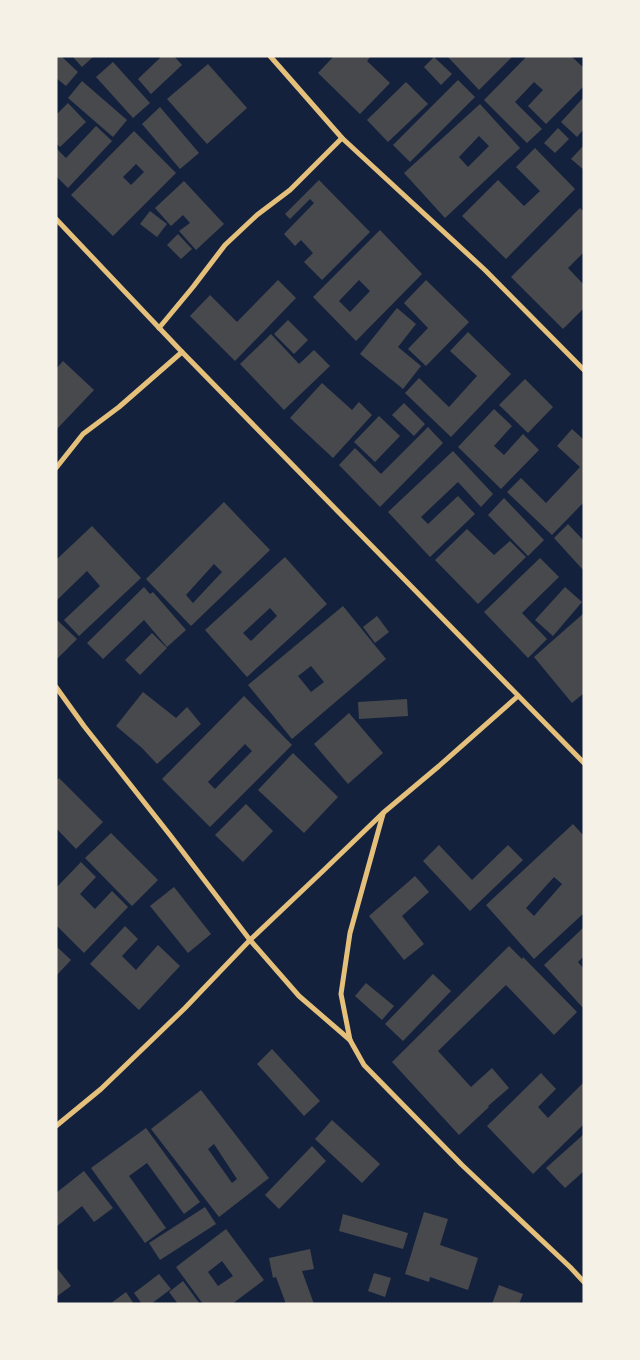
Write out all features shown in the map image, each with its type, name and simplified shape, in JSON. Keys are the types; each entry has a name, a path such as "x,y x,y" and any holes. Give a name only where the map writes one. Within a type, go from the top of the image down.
{"street":[{"path":"270,56 342,138 485,270 584,370"},
{"path":"159,328 225,245 257,215 290,190 342,138"},
{"path":"56,219 182,352 584,764"},
{"path":"56,468 83,434 119,407 182,352"},
{"path":"56,687 84,726 250,940 299,996 350,1040"},
{"path":"56,1126 101,1089 250,940 383,813 518,696"},
{"path":"383,813 350,933 341,994 350,1040 364,1065 462,1165 584,1282"}],"building":[{"path":"56,56 61,56 78,72 66,86 56,78"},
{"path":"72,56 94,56 82,67"},
{"path":"162,56 174,56 182,65 151,94 138,79"},
{"path":"334,56 371,56 367,61 390,83 360,114 318,73"},
{"path":"447,56 513,56 479,90"},
{"path":"527,56 571,56 584,68 584,86 546,124 528,106 543,90 534,82 515,102 542,129 527,143 484,100"},
{"path":"434,57 452,74 441,85 424,67"},
{"path":"113,62 150,103 133,118 96,77"},
{"path":"208,64 247,108 207,144 167,99"},
{"path":"458,80 475,97 410,162 393,145"},
{"path":"82,81 127,120 113,137 68,98"},
{"path":"406,82 428,104 388,142 367,120"},
{"path":"584,97 584,129 577,137 561,122"},
{"path":"68,103 86,122 60,147 56,143 56,115"},
{"path":"480,104 520,148 445,218 404,173","holes":["479,136 489,146 468,167 459,157"]},
{"path":"160,107 199,153 180,169 142,124"},
{"path":"96,126 112,141 68,188 56,176 56,148 66,158"},
{"path":"558,128 569,139 555,153 544,143"},
{"path":"134,131 176,173 113,236 71,195","holes":["136,164 144,172 131,185 123,177"]},
{"path":"584,145 584,170 571,159"},
{"path":"535,148 575,189 506,259 462,216 498,180 524,206 540,191 516,167"},
{"path":"319,180 370,232 322,280 304,262 313,253 301,240 295,246 284,234 314,203 310,199 290,219 285,214"},
{"path":"184,181 224,224 196,250 179,231 190,223 183,215 171,226 155,208"},
{"path":"580,208 584,212 584,252 568,268 584,285 584,308 563,329 511,277"},
{"path":"150,211 167,224 157,237 140,224"},
{"path":"380,230 422,274 356,341 313,297","holes":["359,280 370,291 350,312 339,301"]},
{"path":"178,234 192,249 181,259 167,245"},
{"path":"278,280 296,298 235,361 190,316 210,295 237,322"},
{"path":"426,280 469,322 426,366 408,349 428,328 404,303"},
{"path":"397,308 416,324 398,347 421,366 403,389 360,354"},
{"path":"288,320 308,340 294,354 274,334"},
{"path":"468,332 511,374 451,437 405,393 419,378 449,407 477,376 450,351"},
{"path":"271,334 299,364 314,350 330,366 284,410 240,364"},
{"path":"63,361 94,390 56,430 56,369"},
{"path":"525,379 553,407 528,433 499,405"},
{"path":"322,383 352,410 359,402 372,415 333,458 290,418"},
{"path":"404,403 425,424 414,436 392,415"},
{"path":"494,409 512,426 494,446 504,455 523,434 539,450 501,489 458,447"},
{"path":"379,416 400,436 375,462 354,442"},
{"path":"428,427 443,443 380,507 339,465 355,448 381,474"},
{"path":"572,429 584,440 584,502 552,535 507,492 521,478 546,503 580,467 557,446"},
{"path":"453,451 493,494 481,507 458,482 421,517 428,524 458,496 475,514 430,557 388,512"},
{"path":"504,498 544,540 528,556 488,515"},
{"path":"224,502 270,550 191,626 146,579","holes":["214,564 222,572 193,603 186,595"]},
{"path":"568,524 584,541 584,571 554,538"},
{"path":"92,526 141,578 79,636 64,620 100,586 87,571 56,601 56,560"},
{"path":"467,529 494,555 510,541 526,557 478,604 435,560"},
{"path":"285,557 327,604 247,677 205,630","holes":["270,608 277,616 251,641 243,633"]},
{"path":"540,558 559,577 522,613 547,639 528,658 484,612"},
{"path":"144,587 150,594 153,592 186,630 167,647 144,620 103,659 87,643"},
{"path":"565,587 582,602 553,636 535,620"},
{"path":"343,606 386,659 292,739 248,685","holes":["311,666 324,682 311,692 298,676"]},
{"path":"584,613 584,693 572,703 534,657"},
{"path":"377,616 389,632 375,643 363,627"},
{"path":"56,619 77,639 56,660"},
{"path":"152,633 167,648 140,675 125,660"},
{"path":"143,692 176,718 187,707 201,724 157,764 142,748 116,726"},
{"path":"244,696 292,745 210,827 162,779","holes":["245,744 252,751 215,789 208,782"]},
{"path":"407,699 408,716 359,719 358,702"},
{"path":"349,713 383,753 348,784 314,744"},
{"path":"293,753 338,797 304,833 258,790"},
{"path":"59,778 103,822 76,849 56,828 56,781"},
{"path":"246,804 273,831 243,862 215,835"},
{"path":"573,824 584,836 584,913 534,959 486,905","holes":["554,877 562,884 534,916 526,908"]},
{"path":"111,833 158,880 132,906 85,858"},
{"path":"439,845 472,880 508,845 523,860 470,911 423,861"},
{"path":"81,862 96,877 80,894 95,909 112,891 128,907 84,953 56,925 56,888"},
{"path":"415,876 429,892 402,916 424,944 404,960 369,916"},
{"path":"174,887 211,934 188,953 150,906"},
{"path":"125,926 138,939 122,956 136,970 158,945 180,966 139,1010 90,964"},
{"path":"584,927 584,956 578,962 584,969 584,1009 544,965"},
{"path":"56,946 71,960 56,976"},
{"path":"509,946 522,959 523,957 577,1012 554,1035 506,985 438,1051 471,1087 492,1068 509,1088 459,1135 392,1062"},
{"path":"433,974 451,991 403,1041 385,1024"},
{"path":"366,983 394,1006 382,1020 355,996"},
{"path":"272,1049 320,1101 304,1116 257,1064"},
{"path":"541,1073 556,1089 538,1107 548,1118 584,1082 584,1124 533,1174 487,1126"},
{"path":"201,1090 269,1178 219,1217 151,1129","holes":["214,1144 237,1179 232,1183 208,1149"]},
{"path":"332,1120 380,1164 362,1183 315,1139"},
{"path":"146,1128 200,1202 184,1214 147,1163 129,1176 166,1228 145,1243 91,1168"},
{"path":"584,1134 584,1171 565,1188 546,1168"},
{"path":"312,1146 326,1161 279,1209 265,1195"},
{"path":"84,1171 113,1208 94,1222 82,1206 56,1227 56,1193"},
{"path":"205,1207 216,1224 160,1260 149,1243"},
{"path":"424,1212 448,1219 440,1245 478,1258 468,1290 430,1277 429,1282 405,1274"},
{"path":"343,1214 408,1233 403,1249 339,1231"},
{"path":"226,1229 264,1280 232,1304 203,1304 176,1267","holes":["222,1261 233,1276 218,1286 208,1272"]},
{"path":"310,1249 314,1269 302,1271 314,1304 286,1304 276,1277 273,1278 269,1258"},
{"path":"56,1267 71,1286 56,1297"},
{"path":"374,1273 391,1278 385,1297 368,1291"},
{"path":"159,1274 171,1289 151,1304 142,1304 134,1293"},
{"path":"183,1281 200,1304 178,1304 169,1292"},
{"path":"499,1285 523,1294 519,1304 492,1304"},
{"path":"126,1292 134,1304 110,1304"}]}
